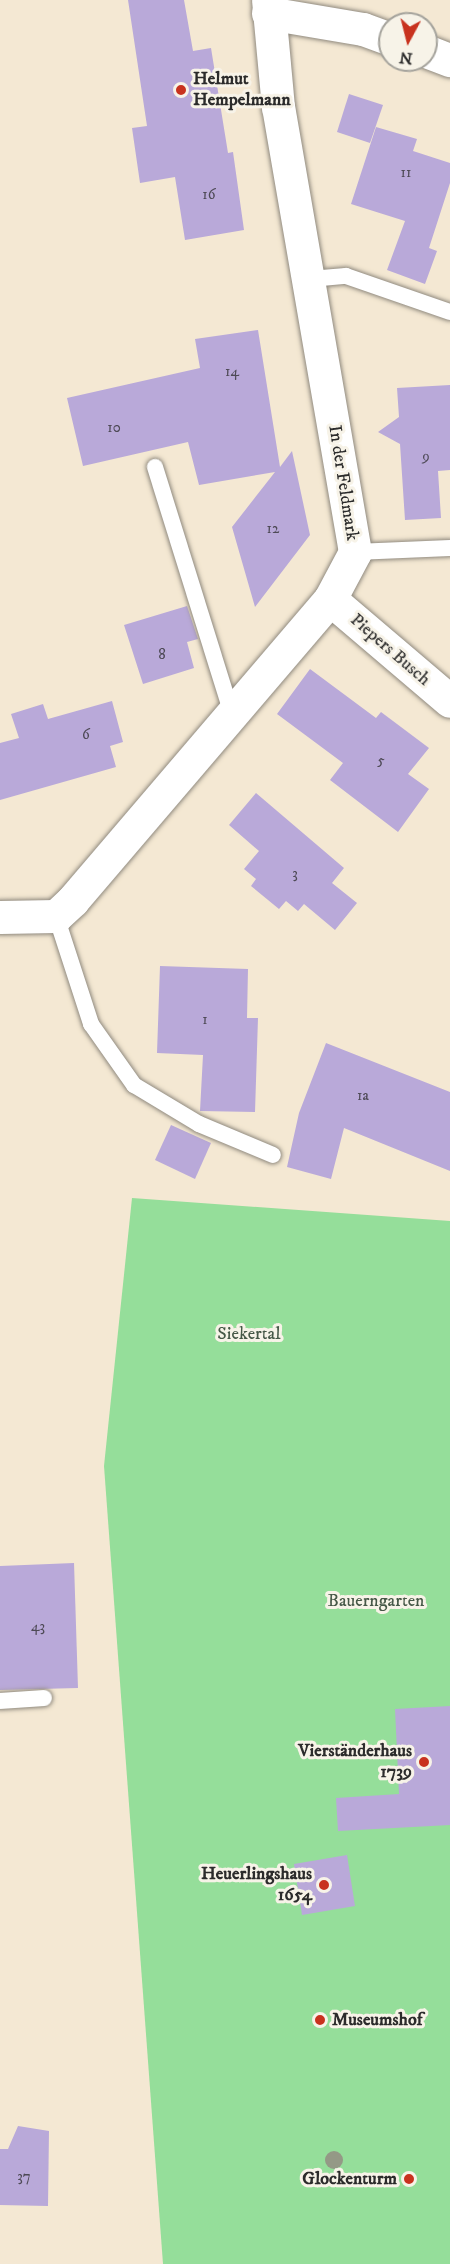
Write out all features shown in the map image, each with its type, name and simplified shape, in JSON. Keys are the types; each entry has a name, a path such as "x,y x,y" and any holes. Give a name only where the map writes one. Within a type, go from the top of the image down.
{"street":[{"path":"268,7 378,35"},
{"name":"In der Feldmark","path":"56,916 73,900 231,711 330,599 355,552 310,279 278,107 268,7"},
{"name":"Piepers Busch","path":"330,599 450,701"},
{"path":"0,917 56,916"}],"lane":[{"path":"310,279 346,276 450,312"},
{"path":"156,467 231,711"},
{"path":"355,552 450,548"},
{"path":"56,916 91,1024 134,1085 199,1124 273,1155"},
{"path":"0,1701 44,1698"}],"green space":[{"path":"132,1198 450,1221 450,2264 163,2264 104,1466"}],"building":[{"path":"128,0 184,0 193,51 211,48 228,153 233,152 244,230 185,240 175,177 140,183 132,128 147,126"},
{"path":"349,94 383,105 370,143 337,132"},
{"path":"376,127 417,139 413,151 450,163 450,183 429,248 437,251 425,284 387,270 405,221 351,204"},
{"path":"258,330 280,467 292,451 310,535 255,607 232,527 275,472 199,485 188,442 83,466 67,398 200,368 195,339"},
{"path":"450,385 450,470 438,471 441,518 405,520 400,444 378,432 399,417 397,388"},
{"path":"187,606 198,639 187,642 194,668 143,684 124,625"},
{"path":"310,669 376,718 381,712 429,748 408,774 429,789 398,832 330,780 343,763 277,714"},
{"path":"112,701 123,742 110,746 116,767 0,800 0,743 19,738 11,714 43,704 48,719"},
{"path":"256,793 344,868 332,883 357,903 335,930 304,904 298,911 286,901 279,909 251,886 256,879 244,869 259,851 229,825"},
{"path":"160,966 248,969 247,1018 258,1018 255,1112 200,1111 203,1055 157,1053"},
{"path":"326,1043 450,1092 450,1171 344,1128 331,1179 287,1167 299,1113"},
{"path":"171,1125 211,1143 195,1179 155,1160"},
{"path":"74,1563 78,1688 0,1690 0,1566"},
{"name":"Vierständerhaus 1739","path":"450,1706 450,1825 338,1831 336,1798 399,1794 395,1709"},
{"name":"Heuerlingshaus 1654","path":"347,1855 355,1906 302,1915 294,1864"},
{"path":"18,2126 49,2131 48,2206 0,2205 0,2149 8,2149"}],"place":[{"name":"Helmut Hempelmann","path":"181,90"},
{"name":"Vierständerhaus 1739","path":"424,1762"},
{"name":"Heuerlingshaus 1654","path":"324,1885"},
{"name":"Museumshof","path":"320,2020"},
{"name":"Glockenturm","path":"409,2179"}],"park label":[{"name":"Siekertal","path":"249,1334"},
{"name":"Bauerngarten","path":"376,1601"}]}
